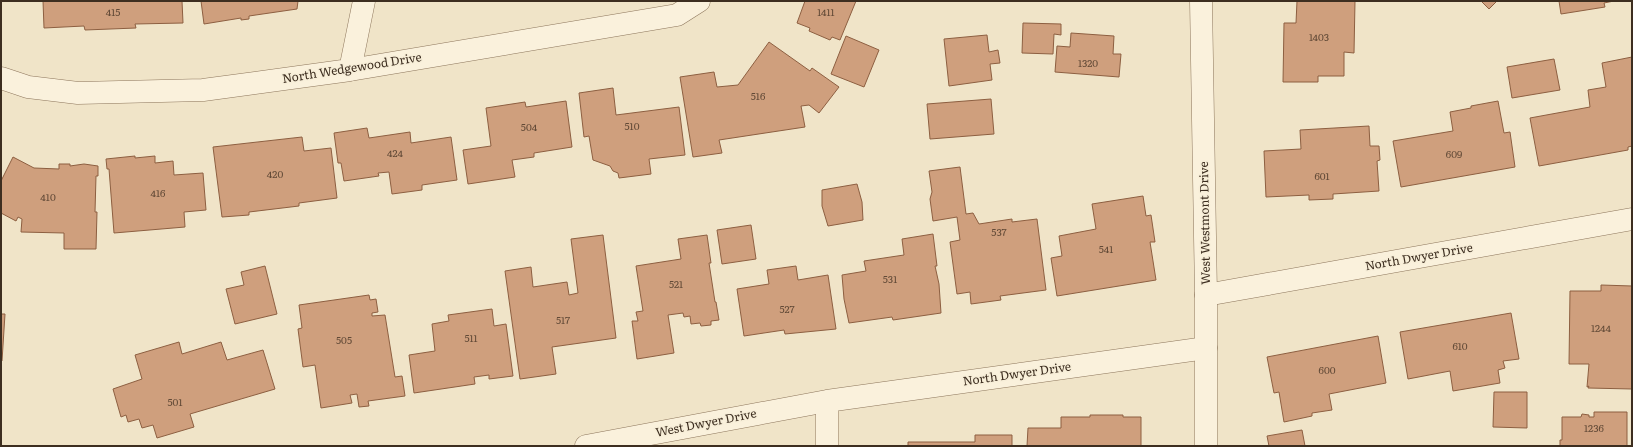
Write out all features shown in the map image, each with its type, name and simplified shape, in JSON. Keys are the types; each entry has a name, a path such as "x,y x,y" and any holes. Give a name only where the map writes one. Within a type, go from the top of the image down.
{"street":[{"path":"350,70 364,1"},
{"name":"North Wedgewood Drive","path":"1,78 28,87 78,93 203,90 350,70 678,15 699,1"},
{"name":"West Westmont Drive","path":"1201,1 1206,295 1206,446"},
{"name":"North Dwyer Drive","path":"1206,295 1632,219"},
{"name":"North Dwyer Drive","path":"827,400 1206,348"},
{"path":"827,400 827,446"},
{"name":"West Dwyer Drive","path":"586,446 827,400"}],"building":[{"path":"43,1 182,1 183,23 135,24 136,28 85,30 84,26 44,28"},
{"path":"201,1 298,1 297,9 249,16 249,19 241,20 241,18 204,24"},
{"path":"805,1 856,1 840,40 832,37 830,40 809,31 810,28 797,23"},
{"path":"1297,1 1355,1 1354,53 1344,52 1344,76 1318,76 1318,82 1283,82 1284,23 1296,23"},
{"path":"1481,1 1497,1 1489,9"},
{"path":"1559,1 1614,1 1604,3 1605,7 1561,14"},
{"path":"1023,23 1061,24 1061,35 1054,34 1053,54 1022,53"},
{"path":"1071,33 1114,36 1113,54 1121,54 1119,77 1055,72 1057,46 1070,47"},
{"path":"987,35 989,52 998,50 1000,63 990,64 992,80 949,86 944,39"},
{"path":"846,36 879,50 864,87 831,74"},
{"path":"769,42 810,71 812,68 839,87 819,113 809,105 801,106 805,127 719,140 722,153 693,157 680,77 714,72 717,87 738,85"},
{"path":"1632,57 1632,146 1628,147 1628,150 1539,166 1530,118 1590,107 1588,90 1606,87 1602,63"},
{"path":"1554,59 1560,90 1512,98 1507,67"},
{"path":"613,88 616,115 679,107 685,155 649,159 651,174 619,178 618,173 613,171 610,166 593,160 589,136 584,137 579,93"},
{"path":"991,99 994,134 930,139 927,104"},
{"path":"566,101 572,147 534,153 534,157 512,160 515,177 468,184 463,150 491,146 486,108 525,102 526,107"},
{"path":"1498,101 1504,133 1510,132 1515,167 1401,187 1393,141 1453,131 1450,112"},
{"path":"1369,126 1370,146 1379,146 1380,160 1377,161 1379,191 1333,194 1333,199 1309,200 1309,195 1266,197 1264,151 1301,149 1300,130"},
{"path":"367,128 369,138 410,132 411,143 451,137 457,180 422,185 422,190 392,194 389,172 378,173 379,176 344,181 341,163 338,163 334,133"},
{"path":"302,137 304,151 331,148 337,198 299,203 299,206 249,212 249,215 222,217 213,147"},
{"path":"135,156 135,158 155,156 155,163 173,161 174,175 203,173 206,210 184,212 185,227 114,233 109,169 107,169 106,159"},
{"path":"13,157 34,168 59,169 59,164 70,164 70,166 84,164 98,166 98,176 96,176 95,212 97,212 96,249 64,249 64,233 21,232 22,219 18,217 16,221 1,213 1,181"},
{"path":"960,167 966,214 973,213 979,224 1012,219 1012,222 1037,219 1046,290 1000,296 1001,300 971,304 970,292 957,294 950,242 960,240 957,217 933,221 930,199 932,192 929,171"},
{"path":"857,184 862,202 863,220 828,226 822,206 822,190"},
{"path":"1143,196 1146,216 1151,215 1155,242 1150,242 1156,280 1057,296 1051,258 1062,256 1059,236 1096,229 1092,204"},
{"path":"751,225 756,259 722,264 717,230"},
{"path":"933,234 937,266 935,266 939,284 941,313 893,320 892,317 849,323 844,299 842,275 866,271 864,261 904,255 902,239"},
{"path":"603,235 616,338 552,347 556,374 520,379 505,271 531,267 533,287 567,282 569,295 578,293 571,239"},
{"path":"707,235 711,263 709,263 719,320 711,321 711,325 701,326 700,323 691,324 690,316 684,317 683,313 668,315 674,353 637,359 632,321 638,321 636,312 643,311 636,266 681,259 678,239"},
{"path":"265,266 277,314 235,324 226,289 244,285 241,272"},
{"path":"796,266 798,280 828,275 836,329 785,334 784,330 744,336 737,289 769,284 767,270"},
{"path":"1601,285 1632,286 1632,389 1588,388 1589,364 1569,364 1570,291 1601,291"},
{"path":"369,295 370,300 376,299 378,312 372,313 372,316 385,315 395,377 402,376 405,396 368,401 369,406 359,407 357,394 350,395 352,403 321,408 315,365 303,367 298,329 302,328 299,305"},
{"path":"492,309 494,326 506,324 513,376 489,379 489,375 474,377 475,384 414,393 409,355 435,351 432,324 449,321 448,315"},
{"path":"1511,313 1519,359 1503,361 1505,368 1498,370 1500,383 1453,391 1450,371 1408,379 1400,332"},
{"path":"1,314 5,314 2,361 1,361"},
{"path":"1378,336 1386,383 1329,394 1332,410 1312,413 1312,416 1284,422 1279,392 1274,393 1267,357"},
{"path":"179,342 182,354 221,342 227,360 263,350 275,389 190,414 194,427 157,438 153,425 142,428 139,419 128,422 126,415 121,417 113,389 142,379 135,355"},
{"path":"1494,392 1527,392 1527,428 1493,427"},
{"path":"1594,412 1627,412 1627,446 1560,446 1560,440 1562,440 1562,417 1581,417 1582,414 1589,415 1589,417 1594,417"},
{"path":"1090,415 1123,415 1123,417 1141,417 1141,446 1027,446 1028,428 1061,428 1061,417 1090,417"},
{"path":"1302,430 1305,446 1269,446 1267,436"},
{"path":"975,435 1012,435 1012,446 908,446 908,442 975,442"}]}
